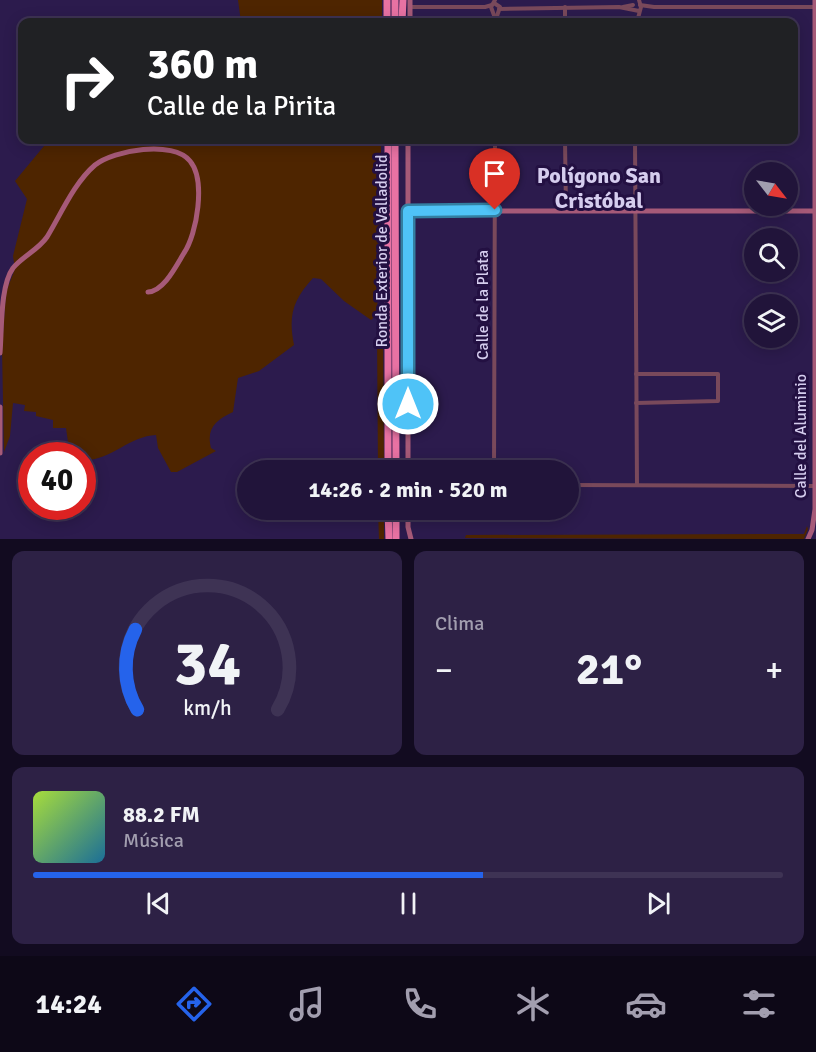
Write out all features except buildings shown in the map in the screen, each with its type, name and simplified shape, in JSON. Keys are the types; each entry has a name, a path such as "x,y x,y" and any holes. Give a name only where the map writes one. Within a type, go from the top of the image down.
{"highway":[{"path":"387,0 387,18"},
{"path":"395,0 395,18"},
{"path":"402,0 402,18"},
{"name":"Ronda Exterior de Valladolid","path":"388,144 392,304"},
{"name":"Ronda Exterior de Valladolid","path":"388,460 395,144"},
{"name":"Ronda Exterior de Valladolid","path":"392,323 396,460"},
{"path":"388,520 389,539"},
{"path":"396,520 396,539"}],"street":[{"name":"Calle del Aluminio","path":"808,539 814,512 815,486 815,0"},
{"path":"410,18 410,2 423,7"},
{"path":"411,18 416,9 423,7 815,7"},
{"path":"565,7 565,18"},
{"path":"408,144 408,460"},
{"name":"Calle de la Plata","path":"494,460 495,144"},
{"path":"565,144 566,211"},
{"path":"635,144 637,485"},
{"path":"0,353 3,291 12,269 44,242 63,209 93,167 109,157 136,150 183,156 192,163 196,181 197,221 192,240 160,287 148,292"},
{"path":"408,211 815,212"},
{"path":"636,374 718,374 718,401 636,404"},
{"path":"0,407 0,453"},
{"path":"579,485 815,486"},
{"name":"Calle del Aluminio","path":"814,512 816,525"},
{"path":"408,520 411,539"}],"shaded area":[{"path":"238,0 382,0 382,18 240,18"},
{"path":"46,144 381,144 381,221 377,314 371,320 344,301 321,279 313,278 294,308 292,334 294,345 259,371 238,378 233,412 217,422 211,430 211,448 216,451 177,472 171,472 158,448 156,435 146,436 96,459 96,442 68,442 66,428 53,428 53,420 36,416 36,412 24,411 25,405 13,403 10,436 4,452 2,349 6,292 15,269 13,256 27,199 15,181"},
{"path":"383,317 384,460 378,460 377,334"},
{"path":"378,520 384,520 384,539 379,539"},
{"path":"807,526 804,539 465,538 466,535 804,534"}],"district":[{"name":"Polígono San Cristóbal","path":"599,188"}],"route":[{"path":"408,404 408,211 495,210"}]}
